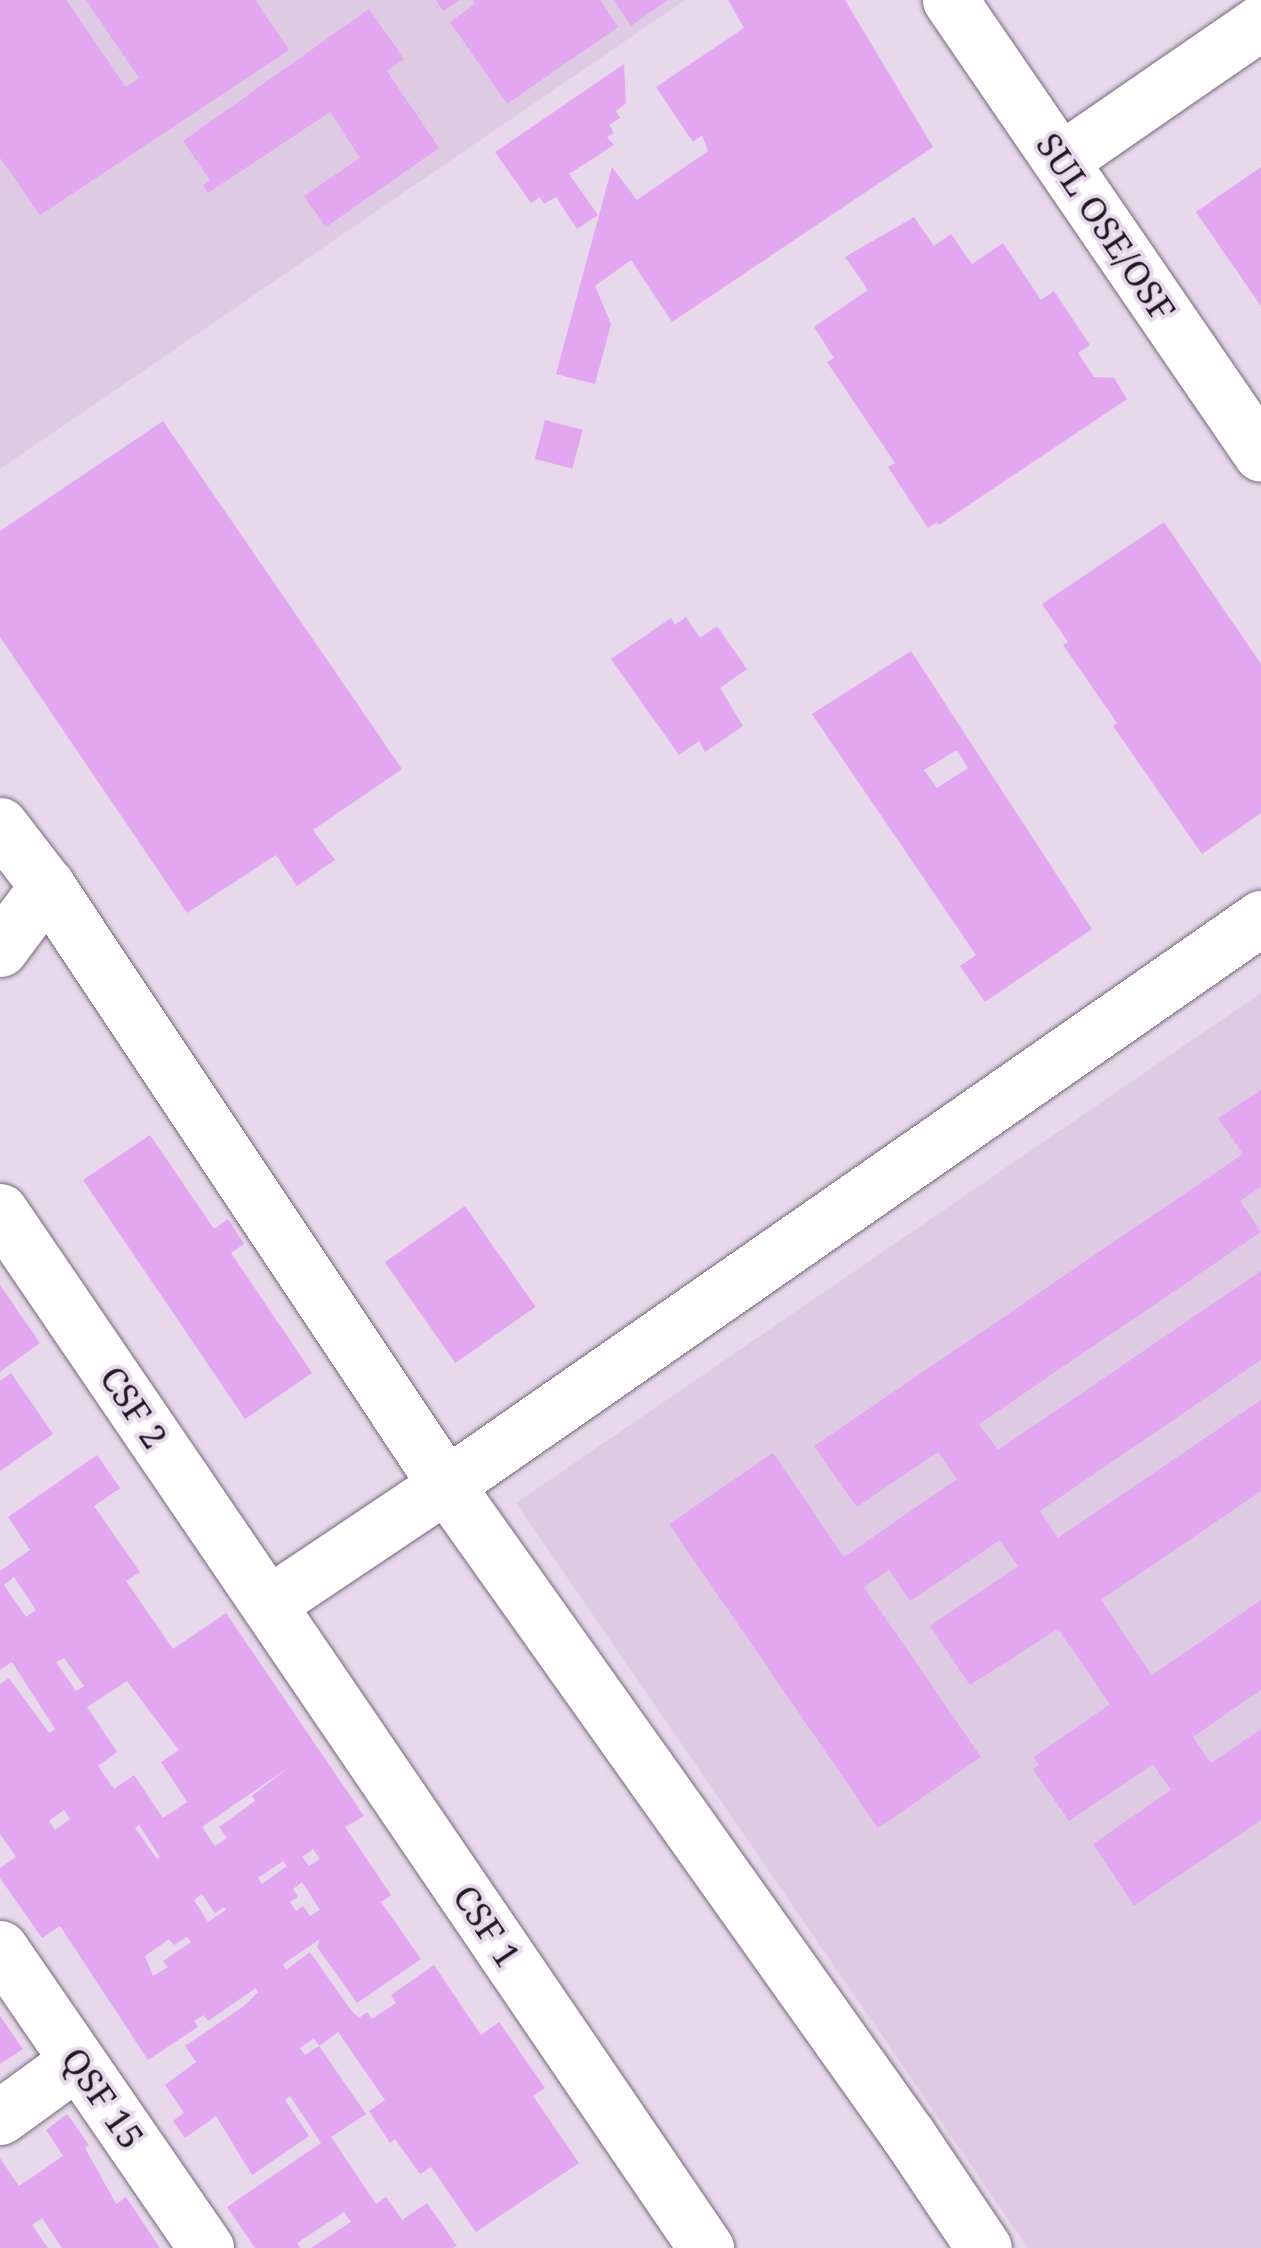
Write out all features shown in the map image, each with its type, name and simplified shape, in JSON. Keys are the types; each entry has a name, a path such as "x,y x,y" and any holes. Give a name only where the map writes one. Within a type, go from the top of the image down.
{"street":[{"name":"SUL OSE/OSF","path":"950,0 1261,454"},
{"path":"1061,160 1261,22"},
{"path":"0,826 46,886 446,1485 908,2134 984,2248"},
{"path":"0,949 46,886"},
{"path":"268,1604 446,1485 1261,918"},
{"name":"CSF 2","path":"0,1210 268,1604"},
{"name":"CSF 1","path":"268,1604 687,2241"},
{"name":"QSF 15","path":"0,1948 206,2248"},
{"path":"0,2118 77,2061"}],"shaded area":[{"path":"0,0 685,0 0,469"},
{"path":"1261,993 1261,2248 1028,2248 516,1503"}],"building":[{"path":"0,0 66,0 126,87 139,78 86,0 255,0 289,50 40,215 0,158"},
{"path":"436,0 460,0 443,11"},
{"path":"473,0 600,0 618,27 507,104 450,22 475,4"},
{"path":"614,0 668,0 631,26"},
{"path":"728,0 845,0 933,147 672,322 631,260 595,286 611,324 595,384 556,374 612,167 637,200 708,151 702,135 693,142 656,87 744,28"},
{"path":"369,9 404,59 387,71 439,148 326,227 304,196 360,158 330,112 208,193 203,185 210,180 183,141"},
{"path":"624,64 626,103 616,111 620,118 609,125 614,133 607,137 614,145 569,174 598,215 577,229 556,197 544,204 540,197 531,203 495,152"},
{"path":"1261,167 1261,306 1196,212"},
{"path":"914,217 934,246 951,234 972,264 1003,243 1041,300 1054,291 1090,345 1078,353 1094,377 1114,378 1127,399 939,525 937,522 928,528 888,467 895,463 827,362 834,358 814,327 868,290 845,257"},
{"path":"545,420 583,430 572,469 535,459"},
{"path":"163,421 402,769 313,830 335,860 297,886 276,855 187,913 0,637 0,531"},
{"path":"1164,522 1261,664 1261,813 1202,854 1113,726 1117,723 1063,645 1068,642 1042,604"},
{"path":"686,617 700,638 717,626 747,669 720,688 743,726 705,752 699,741 679,755 611,659 671,618 675,625"},
{"path":"911,651 1092,929 985,1002 960,966 976,955 812,714","holes":["957,750 968,768 937,788 924,770"]},
{"path":"1261,1090 1261,1187 1240,1201 1261,1232 979,1424 998,1450 1261,1271 1261,1360 1040,1511 1058,1538 1261,1400 1261,1491 1101,1600 1152,1675 1261,1600 1261,1690 1193,1737 1211,1763 1261,1729 1261,1820 1134,1906 1093,1844 1171,1790 1153,1764 1069,1821 1033,1769 1039,1765 1034,1757 1110,1704 1058,1629 970,1685 930,1626 1018,1566 1000,1540 910,1601 889,1570 864,1587 981,1757 878,1828 669,1524 773,1453 844,1557 957,1479 938,1452 857,1507 814,1446 1243,1154 1218,1118"},
{"path":"150,1135 214,1229 228,1219 244,1244 231,1253 312,1373 245,1419 83,1180"},
{"path":"465,1206 536,1307 455,1363 385,1262"},
{"path":"0,1285 40,1343 0,1372"},
{"path":"11,1373 53,1434 0,1471 0,1381"},
{"path":"97,1455 120,1488 94,1506 140,1572 126,1581 173,1649 226,1613 364,1816 345,1827 391,1895 381,1902 421,1959 357,2003 317,1947 320,1939 283,1964 286,1970 310,1952 350,2009 359,2018 367,2012 372,2019 396,2003 391,1995 434,1965 481,2035 499,2022 545,2088 533,2096 579,2163 476,2232 431,2167 420,2174 395,2139 390,2143 369,2111 385,2100 338,2032 319,2046 366,2114 331,2137 376,2204 386,2197 402,2220 427,2203 457,2246 311,2248 351,2222 344,2212 297,2243 300,2248 255,2248 227,2207 321,2143 290,2096 285,2100 309,2136 252,2175 216,2116 185,2138 173,2121 184,2113 165,2085 196,2062 185,2046 244,2006 258,1992 256,1988 208,2021 204,2015 194,2021 198,2027 148,2060 60,1926 42,1938 0,1878 0,1868 16,1857 0,1834 0,1684 9,1678 49,1733 55,1729 12,1662 0,1670 0,1571 30,1550 8,1517","holes":["14,1577 36,1610 26,1617 4,1585","64,1658 84,1686 76,1691 56,1662","127,1681 179,1750 161,1762 187,1802 163,1818 134,1775 114,1789 98,1766 117,1752 87,1707","289,1767 252,1796 255,1801 219,1827 227,1838 215,1846 202,1827","64,1810 70,1819 55,1830 49,1821","139,1825 160,1857 157,1859 135,1828","313,1849 320,1859 309,1866 302,1857","283,1861 287,1866 262,1884 258,1878","302,1882 320,1910 310,1916 303,1906 296,1911 290,1902 298,1897 293,1889","202,1894 215,1913 224,1907 226,1910 208,1922 194,1900","187,1937 191,1942 163,1961 168,1967 153,1976 145,1956 169,1939 174,1945","314,2038 319,2046 305,2055 300,2048"]},
{"path":"0,2016 23,2049 0,2064"},
{"path":"67,2114 89,2145 85,2148 116,2204 126,2197 160,2248 62,2248 42,2218 32,2225 48,2248 0,2248 0,2158 19,2186 63,2156 46,2130"}]}
